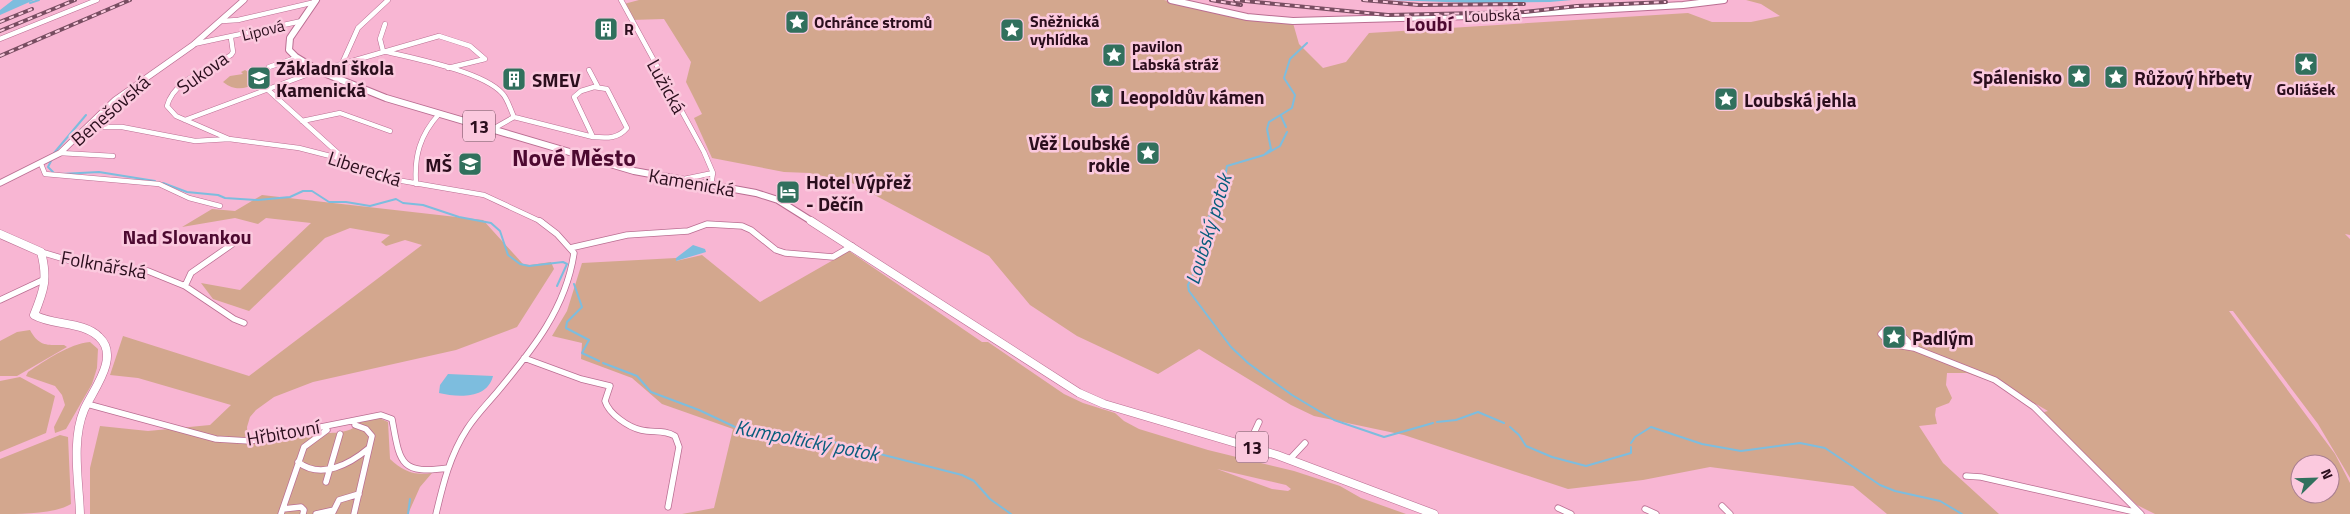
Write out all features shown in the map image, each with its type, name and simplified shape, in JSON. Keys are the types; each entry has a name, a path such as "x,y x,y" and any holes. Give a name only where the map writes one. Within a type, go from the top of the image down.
{"main road":[{"name":"Benešovská","path":"0,183 60,153 115,100 193,44 222,21 242,0"},
{"path":"222,21 250,0"},
{"name":"Loubská","path":"1172,0 1247,17 1293,21 1508,15 1683,5 1724,0"},
{"path":"296,58 289,50 289,42 316,1"},
{"name":"Kamenická","path":"296,58 370,93 492,130 634,171 778,200 853,246 1067,388 1089,398 1248,446"},
{"name":"Folknářská","path":"2,237 41,252 46,279 45,288 34,316 42,321 95,333 105,344 104,370 87,404 79,433 80,514"},
{"name":"13","path":"1248,446 1290,459 1434,514"}],"street":[{"path":"0,38 96,0"},
{"path":"336,77 358,28 388,0"},
{"name":"Lužická","path":"621,0 704,152 713,173"},
{"path":"222,21 238,20 316,1"},
{"name":"Lipová","path":"193,44 230,38 303,21"},
{"path":"385,24 380,44 384,51 448,68 495,87 503,94 514,118"},
{"path":"185,120 320,71 439,36 470,46 485,59 448,68"},
{"name":"Sukova","path":"229,139 176,116 167,106 169,96 178,88 232,55 230,38"},
{"path":"269,67 296,58"},
{"path":"589,70 598,87"},
{"path":"492,130 514,118 593,138 615,138 627,131 627,128 608,90 598,87 585,90 574,97 593,138"},
{"path":"267,89 339,154 335,157"},
{"path":"302,120 340,113 390,131"},
{"path":"416,184 414,163 418,147 426,130 439,114"},
{"name":"Liberecká","path":"89,126 122,127 195,140 229,139 299,148 335,157 385,178 484,195 542,222 570,248"},
{"path":"207,140 218,133"},
{"path":"60,153 113,156"},
{"path":"40,164 45,174 159,184 189,198 220,206"},
{"path":"681,180 713,173 711,185"},
{"path":"436,514 448,468 465,431 547,328 560,303 574,266 574,253 570,248 619,236 688,231 707,224 747,228 776,250 785,253 832,257 853,246"},
{"path":"185,286 191,273 234,243"},
{"name":"Folknářská","path":"41,252 68,260 148,271 185,286 234,319 244,323"},
{"path":"0,300 46,279"},
{"path":"1914,348 1904,336 1894,331 1885,330 1881,334 1890,344 1914,348 1996,380 2034,407 2140,513"},
{"path":"524,358 581,379 610,386 604,400 614,413 633,427 672,433 677,439 679,447 668,507"},
{"name":"Hřbitovní","path":"87,404 216,438 250,440 381,416 392,419 400,455 405,463 420,471 448,468"},
{"path":"1248,446 1259,422"},
{"path":"354,514 370,447 371,432 355,425"},
{"path":"282,512 304,447 328,430"},
{"path":"326,482 340,434"},
{"path":"1290,459 1306,443"},
{"path":"298,462 312,469 330,468 355,458 370,447"},
{"path":"1966,476 1981,477 2140,513"},
{"path":"316,514 333,512 339,500 359,494"},
{"path":"1722,506 1730,514"},
{"path":"282,512 301,507 304,510 302,514"},
{"path":"1558,508 1571,514"},
{"path":"1645,509 1656,514"}],"shaded area":[{"path":"639,0 1164,0 1191,7 1293,23 1299,44 1323,68 1346,62 1369,33 1688,13 1712,22 1751,22 1780,16 1761,4 1746,0 2350,0 2350,235 2345,234 2350,239 2350,478 2340,461 2340,454 2336,454 2318,424 2233,311 2229,311 2335,454 2290,454 2290,504 2340,504 2340,464 2350,483 2350,514 2155,514 2137,505 2047,417 2044,412 2048,411 2036,404 2028,405 1998,384 1967,373 1947,373 1946,385 1952,398 1949,403 1936,408 1937,424 1919,426 1943,463 1999,514 1887,514 1853,486 1710,467 1643,480 1568,489 1404,435 1314,416 1291,405 1199,349 1158,374 1077,336 1030,305 989,256 852,183 810,173 784,172 712,158 694,118 702,114 686,82 691,62 664,19 631,20 624,4"},
{"path":"245,70 263,82 248,87 234,88 223,82 230,76 243,74 241,72"},
{"path":"262,195 483,220 523,264 551,262 554,269 517,327 456,350 313,382 274,397 256,410 250,417 247,427 248,443 323,428 325,433 341,432 355,427 362,420 379,418 388,422 390,459 409,472 420,474 432,473 420,487 408,514 90,514 90,468 100,426 148,431 210,425 231,405 138,378 110,375 123,336 249,376 422,245 405,240 386,246 381,242 390,235 350,228 325,238 249,311 213,299 201,283 240,290 311,223 266,218 258,224 235,218 182,227 212,209 235,211"},
{"path":"849,251 982,342 988,342 1064,394 1083,403 1115,413 1124,421 1139,429 1208,450 1294,471 1340,486 1361,498 1406,514 682,514 714,508 733,429 662,404 632,378 581,359 582,343 552,336 567,311 582,263 676,258 676,261 702,255 760,302","holes":["1217,469 1286,485 1291,489 1288,491 1272,489"]},
{"path":"30,330 37,340 44,344 64,345 67,347 17,376 0,376 0,341 17,332"},
{"path":"90,342 98,349 97,368 92,384 66,429 55,433 54,427 65,405 62,395 55,386 26,376 28,372 58,353 82,343"},
{"path":"20,377 55,396 46,433 0,452 0,381"},
{"path":"60,435 68,437 71,504 47,512 0,514 0,459"}],"water":[{"path":"13,0 34,0 0,15 0,10"},
{"path":"1389,0 1572,0 1474,3"},
{"path":"693,245 705,249 706,252 676,261 676,258"},
{"path":"448,374 493,376 490,384 485,389 478,393 462,396 439,393 440,385"}],"waterway":[{"path":"30,3 39,0"},
{"name":"Loubský potok","path":"1307,43 1290,59 1284,78 1295,95 1292,108 1269,122 1267,129 1271,149 1264,155 1227,166 1222,195 1208,218 1205,249 1188,285 1189,291 1231,347 1248,363 1292,395 1334,420 1384,437 1433,423"},
{"path":"54,153 86,115"},
{"path":"1281,116 1286,127"},
{"path":"1266,154 1280,146 1287,132"},
{"path":"51,161 48,167 54,173"},
{"path":"61,174 99,172 155,181"},
{"path":"163,183 187,192 218,195 225,198 258,200 290,197 303,191 312,191 329,202 346,202 370,206 396,199 403,203 423,205 459,217 491,223 500,231 508,255 520,264 529,266 563,262 567,264 557,286"},
{"name":"Kumpoltický potok","path":"574,284 582,307 567,322 566,328 589,340 582,353 599,361"},
{"name":"Kumpoltický potok","path":"603,363 637,376 651,392 699,410 735,427 779,438 833,442 962,475 974,481 990,499 1011,514"},
{"name":"Loubský potok","path":"1437,422 1456,420 1478,412 1504,423"},
{"name":"Loubský potok","path":"1510,427 1519,435 1526,446 1552,457 1586,466 1631,453 1631,447"},
{"name":"Loubský potok","path":"1631,443 1635,437 1651,427 1702,444 1741,451 1800,443 1825,448 1880,485 1895,491 1940,501 1962,514"},
{"path":"408,514 410,499"}],"railway":[{"path":"0,31 75,0"},
{"path":"0,56 130,0"},
{"path":"1211,0 1241,5"},
{"path":"1235,0 1388,15 1525,12 1577,6 1666,2"},
{"path":"1363,0 1419,5 1524,4"},
{"path":"0,22 32,9"}],"place":[{"name":"Ochránce stromů","path":"797,22"},
{"name":"R","path":"606,29"},
{"name":"Sněžnická vyhlídka","path":"1012,30"},
{"name":"pavilon Labská stráž","path":"1114,55"},
{"name":"Goliášek","path":"2306,64"},
{"name":"Spálenisko","path":"2079,76"},
{"name":"Růžový hřbety","path":"2116,77"},
{"name":"Základní škola Kamenická","path":"259,78"},
{"name":"SMEV","path":"514,79"},
{"name":"Leopoldův kámen","path":"1102,96"},
{"name":"Loubská jehla","path":"1726,99"},
{"name":"Věž Loubské rokle","path":"1148,153"},
{"name":"MŠ","path":"470,164"},
{"name":"Hotel Výpřež - Děčín","path":"788,192"},
{"name":"Padlým","path":"1894,337"}],"district":[{"name":"Loubí","path":"1429,23"},
{"name":"Nové Město","path":"574,157"},
{"name":"Nad Slovankou","path":"187,236"}]}
